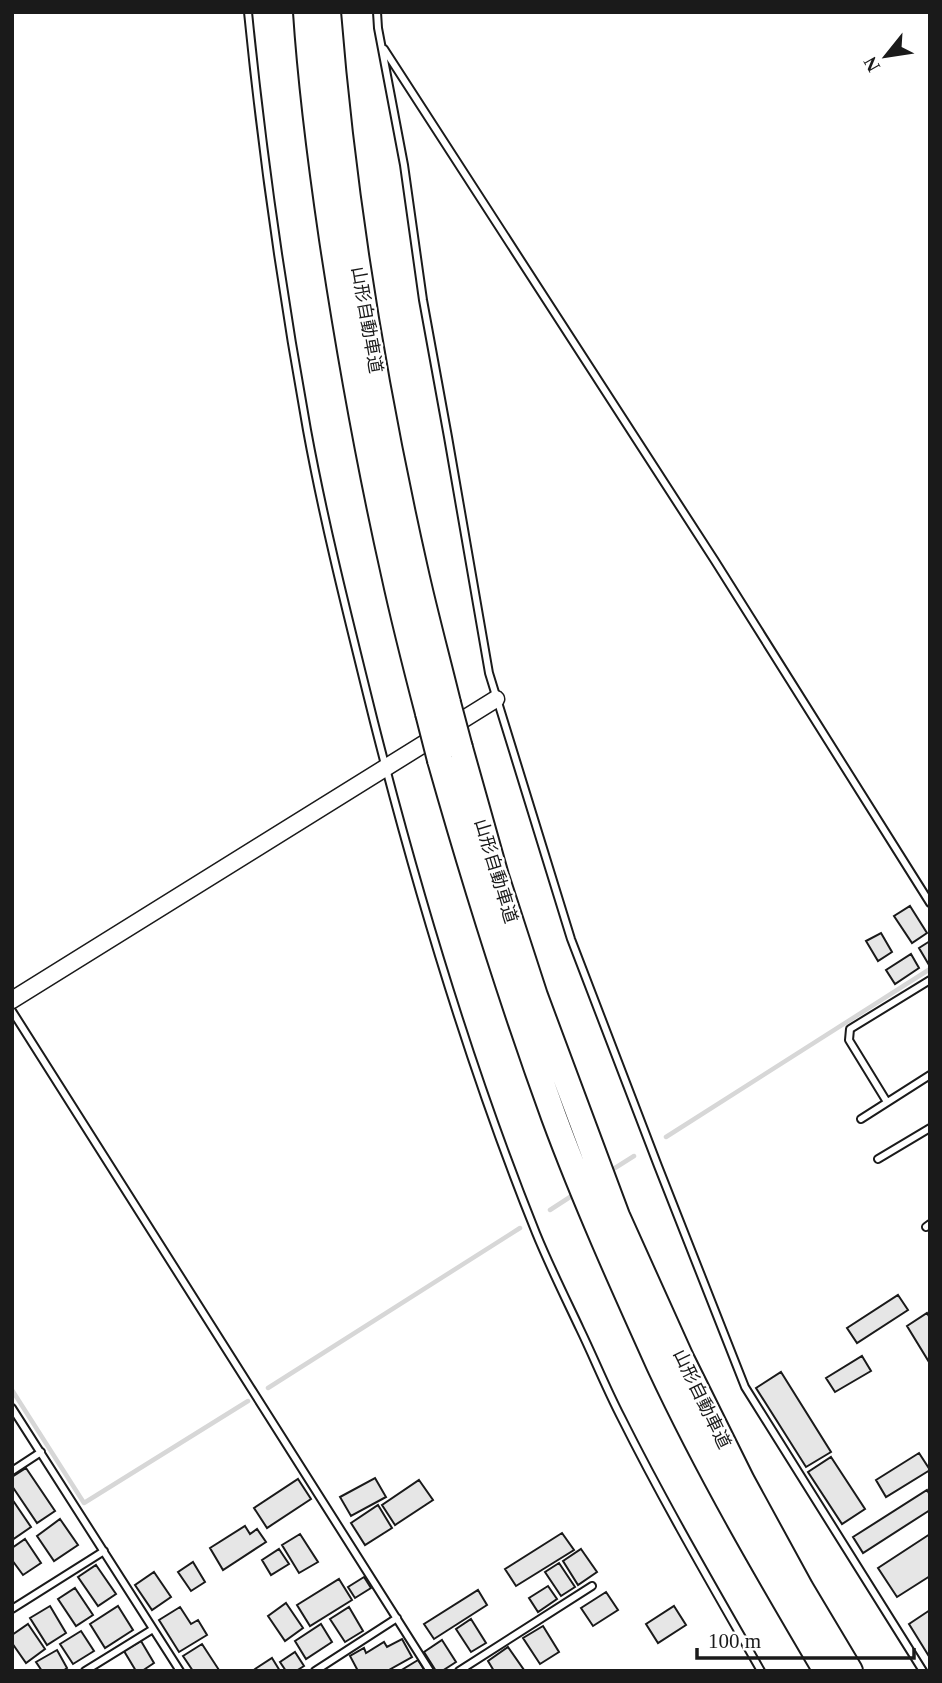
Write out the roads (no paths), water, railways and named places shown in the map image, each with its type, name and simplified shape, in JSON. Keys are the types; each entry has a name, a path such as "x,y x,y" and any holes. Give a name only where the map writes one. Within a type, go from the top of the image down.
{"highway":[{"name":"山形自動車道","path":"317,19 322,69 347,187 390,448 415,569 438,708 450,754 476,886 555,1119 599,1228 660,1366 724,1493 826,1671"},
{"name":"山形自動車道","path":"450,754 496,876 535,996 617,1216 681,1359 742,1481 850,1671"}],"street":[{"path":"12,1000 496,699"}],"lane":[{"path":"248,12 279,269 308,435 347,613 386,768 456,1015 538,1237 621,1417 761,1671"},
{"path":"377,12 404,165 423,300 489,673 571,939 745,1387 923,1671"},
{"path":"382,46 723,573 930,903"},
{"path":"887,1102 849,1040 850,1029 930,981"},
{"path":"12,1011 430,1671"},
{"path":"861,1119 930,1075"},
{"path":"878,1159 930,1128"},
{"path":"12,1408 180,1671"},
{"path":"12,1471 41,1452"},
{"path":"12,1609 104,1551"},
{"path":"459,1671 592,1586"},
{"path":"315,1671 397,1618"},
{"path":"85,1671 153,1629"}],"waterway":[{"path":"666,1137 930,969"},
{"path":"615,1168 634,1156"},
{"path":"550,1210 570,1197"},
{"path":"268,1388 520,1228"},
{"path":"12,1390 84,1503 248,1401"}]}
